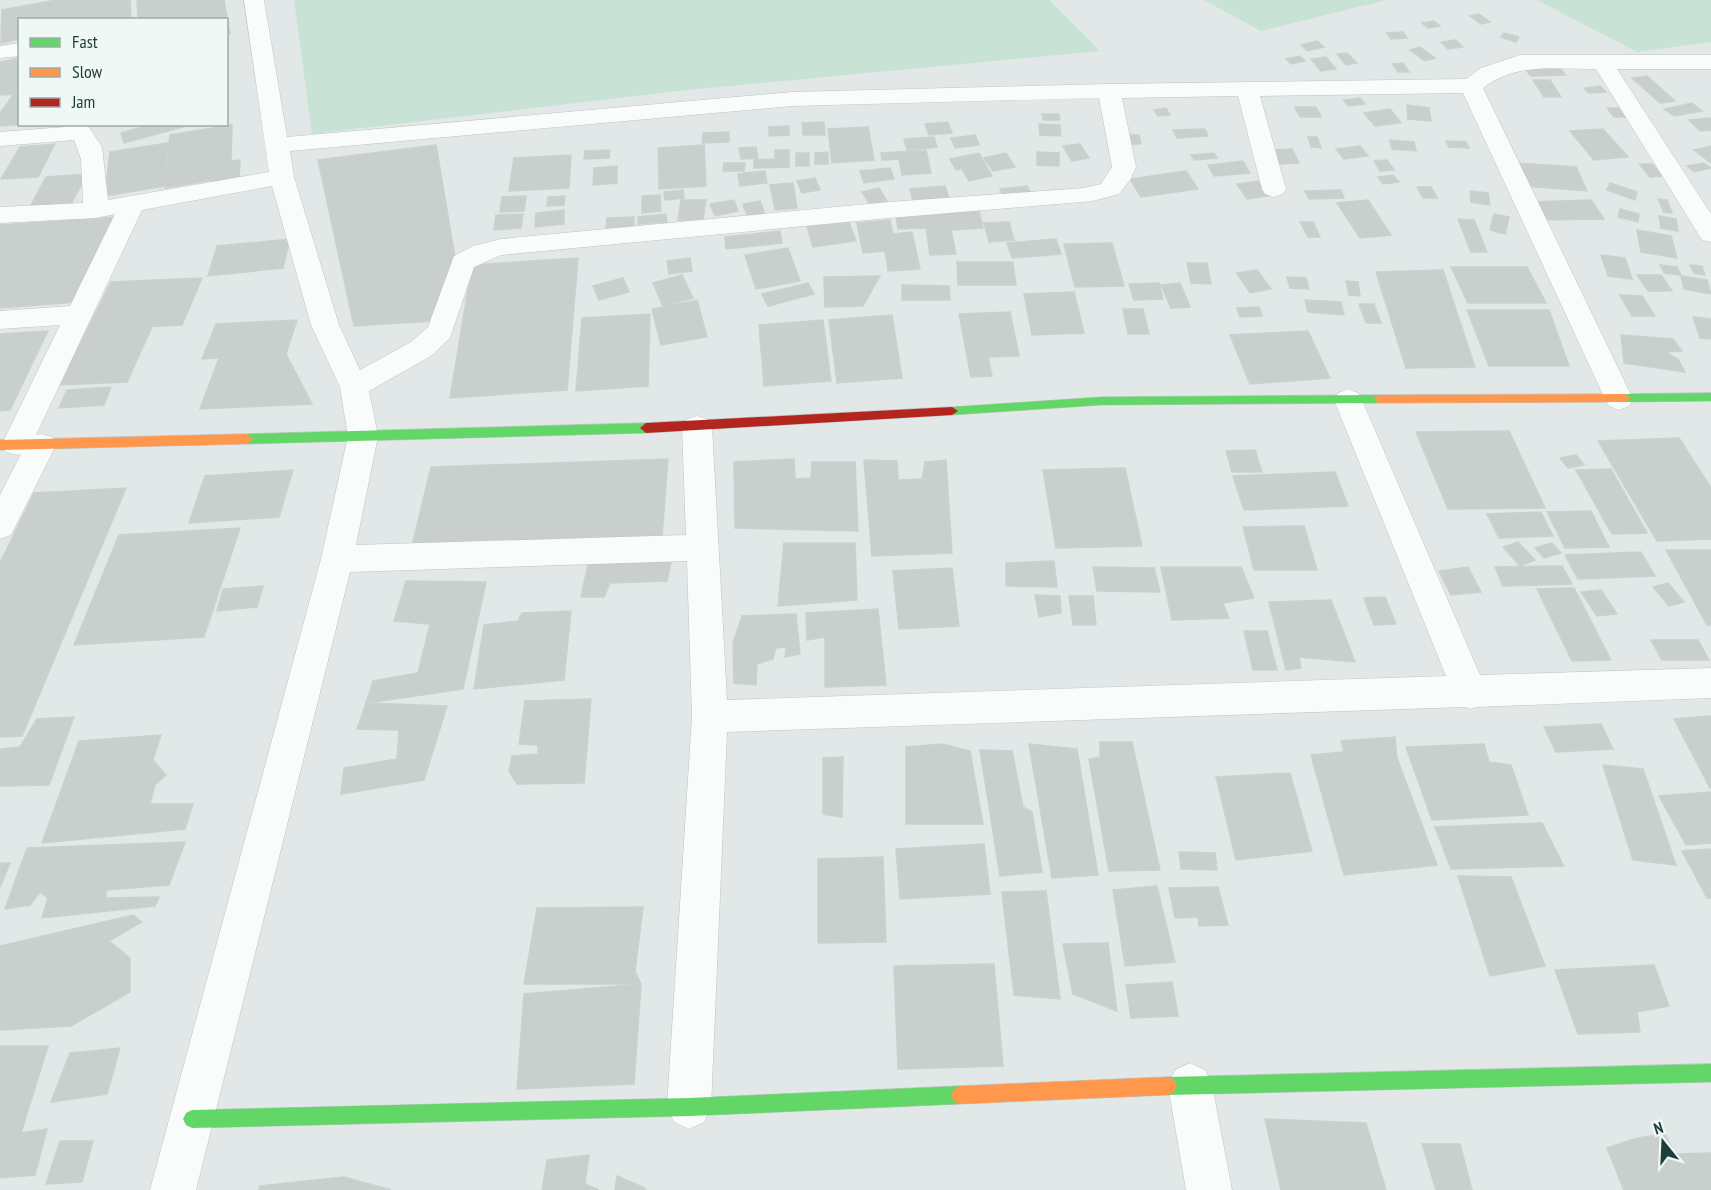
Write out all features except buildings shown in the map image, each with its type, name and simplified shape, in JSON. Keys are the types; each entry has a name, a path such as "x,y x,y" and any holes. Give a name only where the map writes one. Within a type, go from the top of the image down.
{"street":[{"path":"173,1190 337,559 363,436 354,387 325,325 282,177 254,0"},
{"path":"278,145 792,99 1471,86 1495,70 1520,62 1711,62"},
{"path":"1603,63 1711,234"},
{"path":"1471,86 1619,399"},
{"path":"1247,89 1274,189"},
{"path":"354,387 421,349 440,331 463,262 482,252 501,247 888,210 1084,196 1110,189 1118,180 1124,166 1109,92"},
{"path":"0,139 77,129 90,147 93,159 96,210"},
{"path":"0,216 96,210 282,177"},
{"path":"0,526 19,445 78,315 133,203"},
{"path":"0,320 78,315"},
{"path":"19,445 697,427 1101,401 1711,397"},
{"path":"1348,400 1470,693"},
{"path":"689,1107 710,717 697,427"},
{"path":"337,559 703,547"},
{"path":"710,717 1470,693 1711,683"},
{"path":"192,1119 689,1107 1190,1085 1711,1073"},
{"path":"1190,1085 1209,1190"}],"green space":[{"path":"294,0 1049,0 1100,51 678,91 312,134"},
{"path":"1204,0 1387,0 1261,31"},
{"path":"1537,0 1711,0 1711,42 1637,52"}],"traffic: fast":[{"path":"1625,398 1711,397"},
{"path":"952,411 1101,401 1379,399"},
{"path":"247,439 646,428"},
{"path":"1168,1086 1711,1073"},
{"path":"192,1119 689,1107 960,1095"}],"traffic: slow":[{"path":"1379,399 1625,398"},
{"path":"0,445 247,439"},
{"path":"960,1095 1168,1086"}],"traffic: jam":[{"path":"646,428 952,411"}]}
